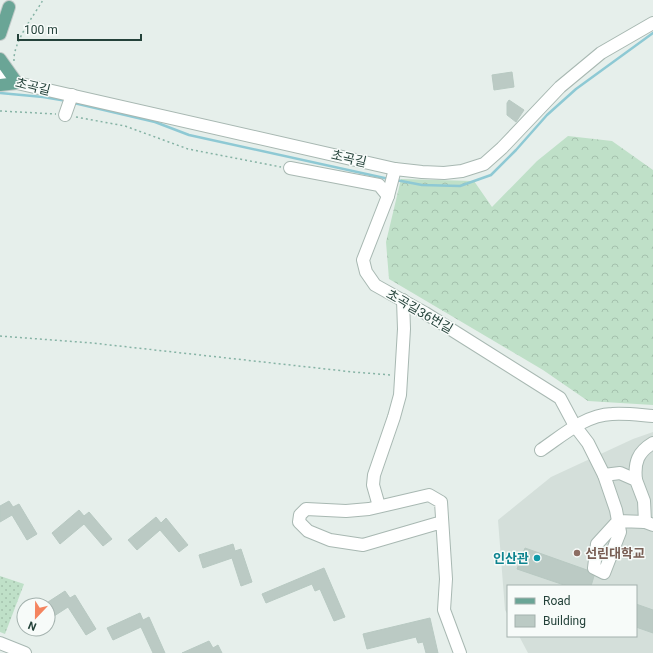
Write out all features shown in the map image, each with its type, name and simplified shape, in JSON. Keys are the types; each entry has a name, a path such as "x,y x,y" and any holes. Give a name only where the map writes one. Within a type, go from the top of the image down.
{"main road":[{"path":"0,19 12,4"},
{"path":"0,34 12,4"},
{"path":"0,59 18,83"},
{"path":"0,85 18,83"}],"street":[{"name":"초곡길","path":"0,76 18,83 394,173 462,172 484,164 502,148 560,87 601,53 653,23"},
{"path":"65,115 72,95"},
{"path":"290,168 379,185 388,196"},
{"name":"초곡길36번길","path":"394,173 388,196 363,260 366,272 375,285 425,313 560,398 575,426 588,443 604,475 616,510 618,521 649,523"},
{"path":"379,506 373,484 374,475 400,395 404,329 403,300"},
{"path":"541,450 575,426 592,417 612,414 653,416"},
{"path":"649,523 644,501 636,480 634,468 644,449 653,443"},
{"path":"604,475 620,473 636,480"},
{"path":"442,522 363,545 330,540 308,531 299,522 300,515 306,509 346,511 379,506 429,495 441,502 446,579 444,610 460,653"},
{"path":"3,647 25,653"}],"path":[{"path":"14,65 14,53 19,41 43,0"},
{"path":"0,111 48,113 93,119 125,126 188,149 290,168"},
{"path":"0,336 92,343 353,372 401,375"}],"shaded area":[{"name":"선린대학교","path":"653,432 653,653 528,653 520,637 637,637 637,585 507,585 507,613 505,610 498,520 551,477 633,439"}],"green space":[{"path":"568,136 612,141 653,170 653,405 588,401 543,370 389,279 386,242 401,179 474,181 492,207 537,161"},
{"path":"0,576 24,584 19,597 16,597 16,605 5,634 0,632"}],"building":[{"path":"512,72 514,87 494,90 492,75"},
{"path":"509,100 524,110 516,122 507,115 507,103"},
{"path":"9,501 13,507 19,504 37,534 27,540 12,515 0,522 0,506"},
{"path":"79,510 84,516 89,512 112,539 103,546 84,524 60,544 52,533"},
{"path":"156,517 161,523 166,518 188,545 179,552 160,530 137,550 128,540"},
{"path":"233,544 235,551 241,549 252,582 241,586 232,558 203,568 199,555"},
{"name":"인산관","path":"525,548 587,570 594,576 591,585 564,585 517,569"},
{"path":"324,568 345,617 334,621 320,589 315,591 312,584 266,603 262,594"},
{"path":"65,591 70,598 75,595 96,629 86,635 68,607 56,615 56,597"},
{"path":"637,604 653,610 653,633 637,627"},
{"path":"140,613 143,620 149,617 165,653 153,653 141,627 113,640 107,628"},
{"path":"430,618 438,653 426,653 423,642 418,643 416,637 367,649 363,634"},
{"path":"209,641 213,648 218,645 222,653 182,653"}],"waterway":[{"path":"396,180 422,185 460,186 491,175 516,150 547,115 576,89 653,33"},
{"path":"0,93 67,101"},
{"path":"74,103 155,122 189,135 389,179"}],"place":[{"name":"선린대학교","path":"577,553"},
{"name":"인산관","path":"537,558"}]}
